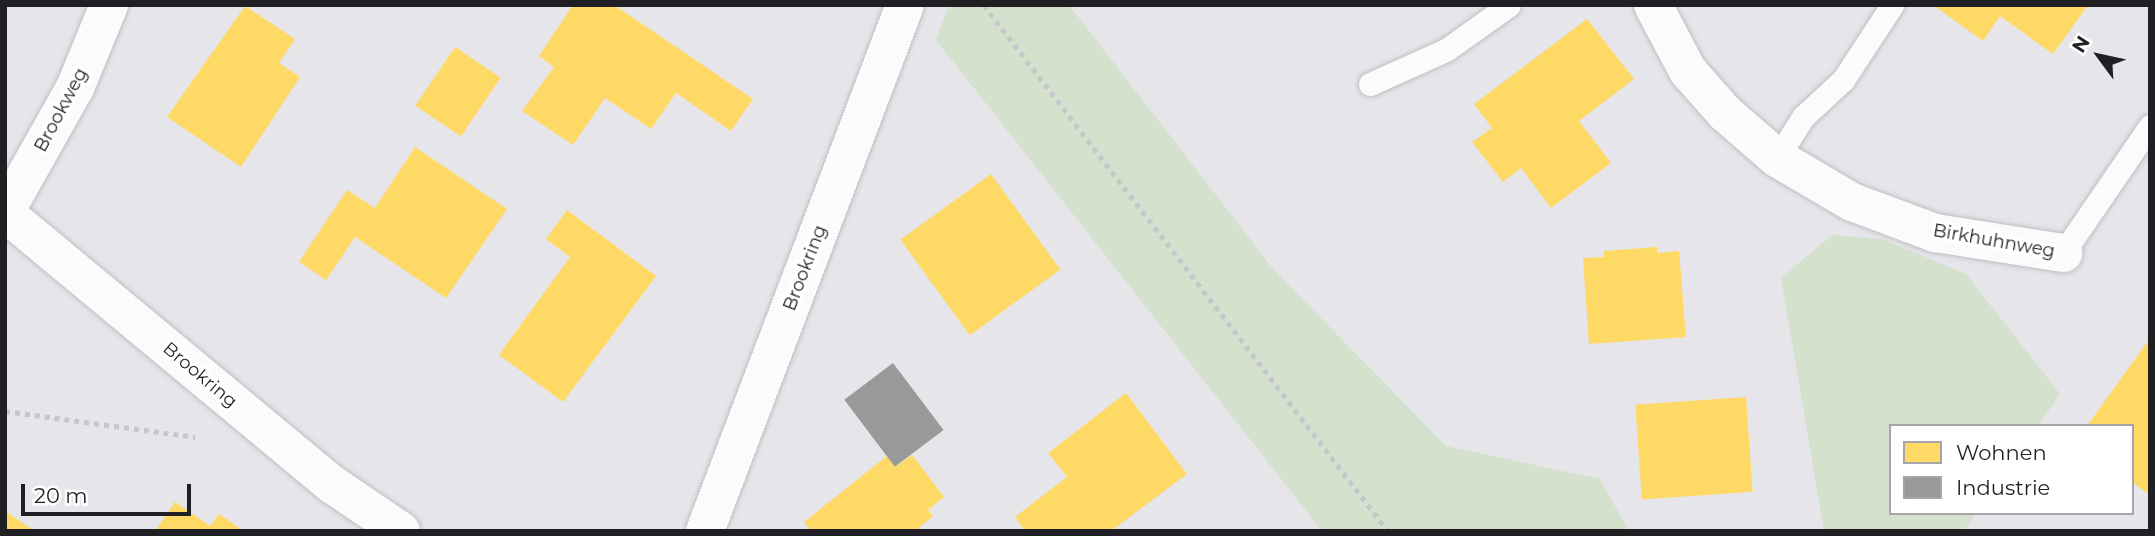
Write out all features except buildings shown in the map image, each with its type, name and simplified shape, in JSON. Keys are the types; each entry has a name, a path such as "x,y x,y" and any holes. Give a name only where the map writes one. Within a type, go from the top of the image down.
{"street":[{"name":"Brookweg","path":"5,212 75,88 108,5"},
{"name":"Brookring","path":"705,531 905,5"},
{"name":"Birkhuhnweg","path":"1653,5 1688,71 1725,113 1777,158 1852,202 1935,233 2063,253"},
{"name":"Brookring","path":"5,212 333,485 392,528"}],"lane":[{"path":"1370,84 1446,50 1508,5"},
{"path":"1777,158 1803,117 1843,80 1892,5"},
{"name":"Birkhuhnweg","path":"2063,253 2150,126"}],"path":[{"path":"984,5 1388,531"},
{"path":"5,411 200,438"}],"green space":[{"path":"949,5 1069,5 1274,270 1446,446 1600,479 1629,531 1322,531 936,40"},
{"path":"1832,235 1882,239 1966,274 2060,394 2039,424 1889,424 1889,515 1975,515 1964,531 1824,531 1781,278"}]}
